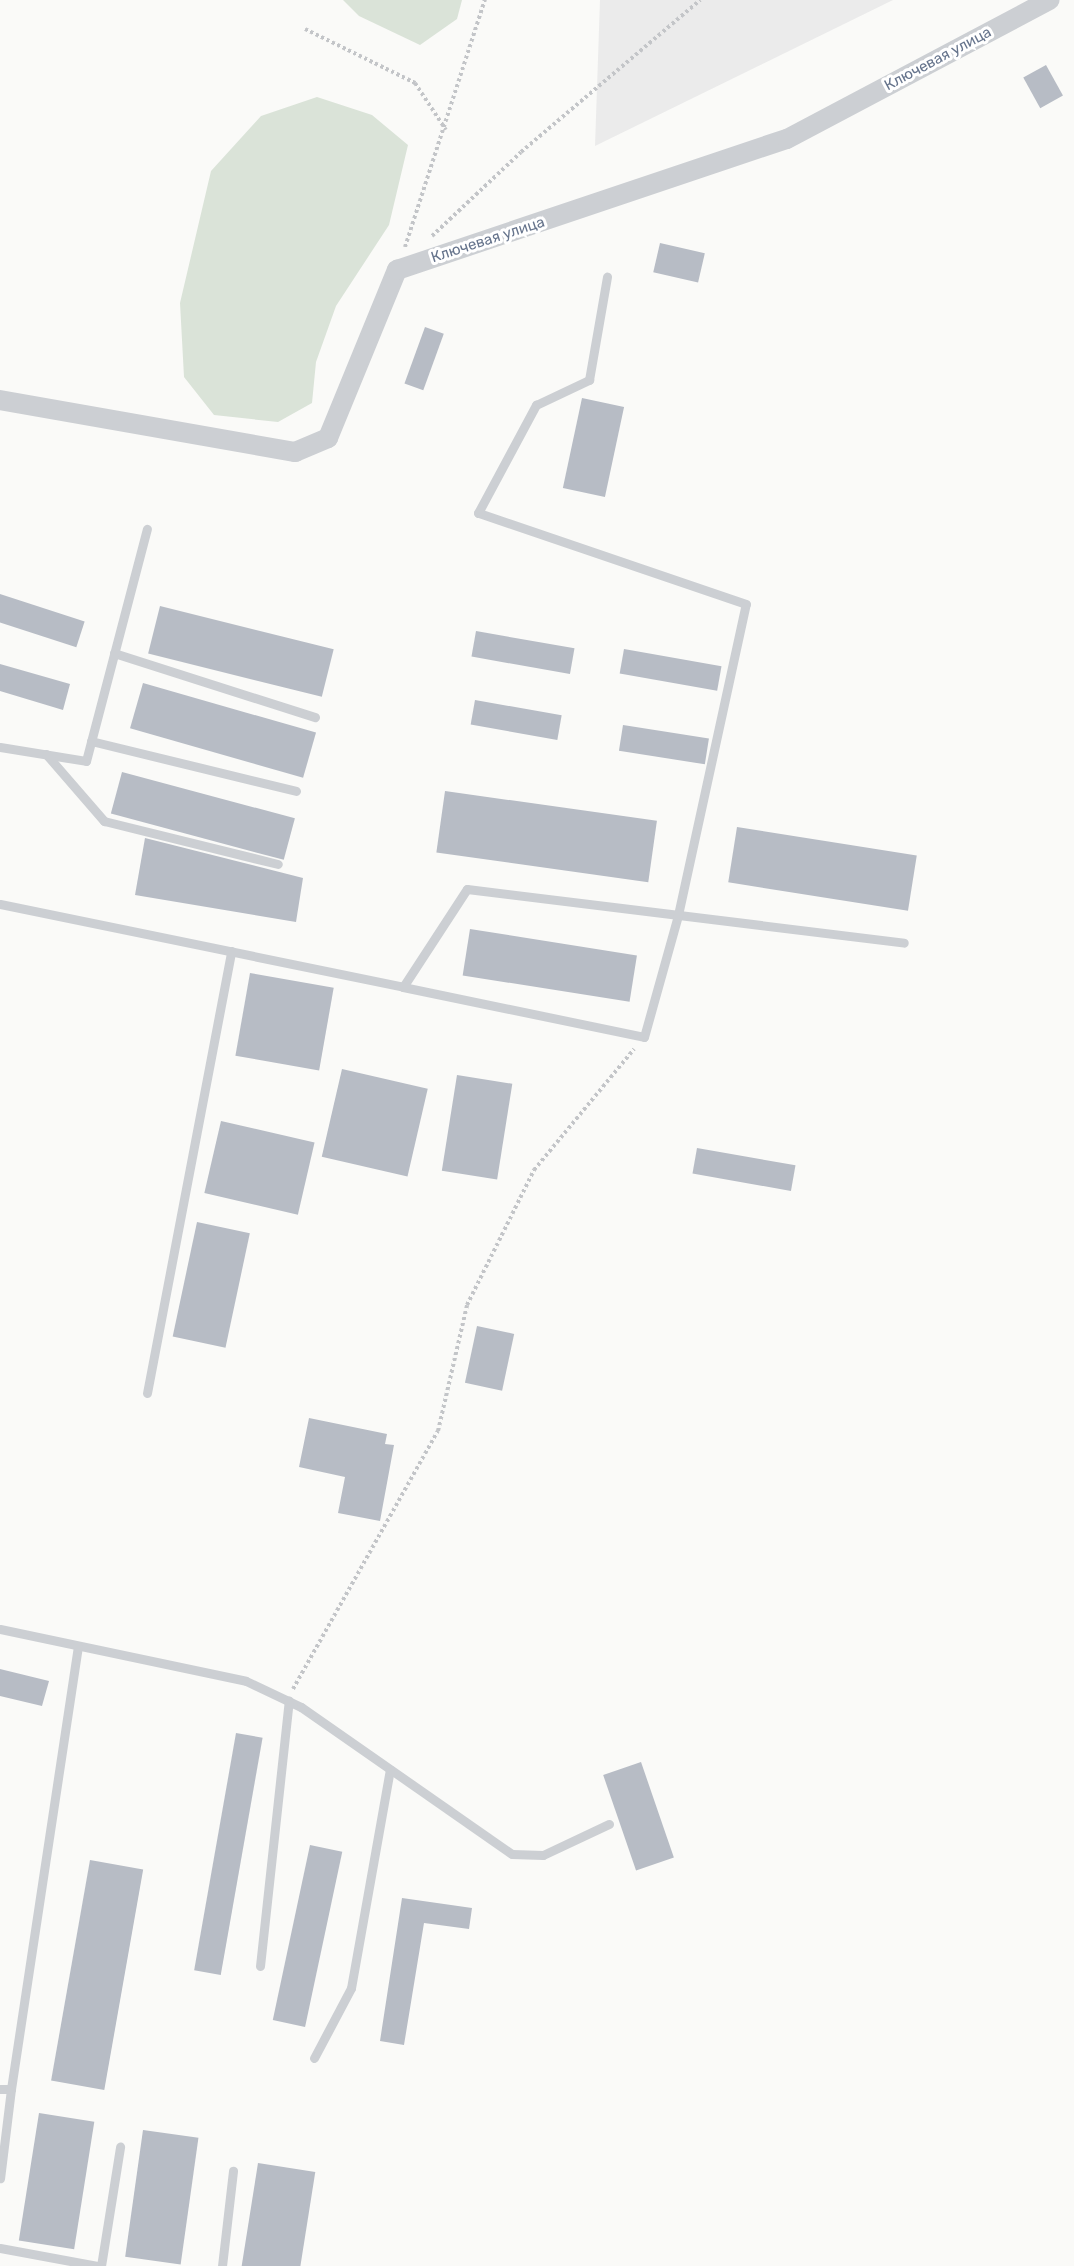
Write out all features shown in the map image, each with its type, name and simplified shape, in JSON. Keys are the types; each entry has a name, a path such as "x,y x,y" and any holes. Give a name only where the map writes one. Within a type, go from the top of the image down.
{"street":[{"name":"Ключевая улица","path":"397,270 787,140 1049,0"},
{"path":"0,400 295,452 328,438 397,270"}],"lane":[{"path":"0,904 644,1036 678,915 746,604 478,513 536,405 589,380 607,278"},
{"path":"0,747 86,761 147,529"},
{"path":"114,653 315,717"},
{"path":"91,741 296,791"},
{"path":"46,754 104,821 278,864"},
{"path":"403,987 467,889 904,943"},
{"path":"147,1393 231,951"},
{"path":"0,1629 246,1681 289,1701 512,1854 543,1855 609,1824"},
{"path":"0,2178 11,2089 78,1646"},
{"path":"260,1966 289,1701"},
{"path":"314,2058 351,1988 390,1769"},
{"path":"0,2089 11,2089"},
{"path":"0,2248 99,2266 120,2147"},
{"path":"222,2266 233,2171"}],"path":[{"path":"397,270 446,130 485,0"},
{"path":"430,238 521,152 700,0"},
{"path":"305,29 415,83 446,130"},
{"path":"289,1701 302,1668 438,1431 466,1305 534,1170 644,1036"}],"shaded area":[{"path":"343,0 462,0 457,19 420,45 359,16"},
{"path":"600,0 893,0 595,146"},
{"path":"317,97 372,115 408,145 389,225 336,306 316,362 312,403 278,422 214,415 184,377 180,303 211,171 261,116"}],"building":[{"path":"1046,65 1063,96 1040,108 1023,78"},
{"path":"660,243 705,253 698,283 653,272"},
{"path":"425,327 444,334 423,390 404,383"},
{"path":"582,398 624,407 605,497 563,488"},
{"path":"0,594 85,622 76,647 0,622"},
{"path":"160,606 334,649 322,697 148,654"},
{"path":"476,631 574,648 570,674 471,657"},
{"path":"624,649 721,666 717,691 620,674"},
{"path":"0,664 70,684 63,710 0,691"},
{"path":"143,683 316,733 303,778 130,728"},
{"path":"475,700 562,715 557,740 471,725"},
{"path":"623,725 709,739 705,764 619,751"},
{"path":"122,772 295,818 284,860 111,814"},
{"path":"445,791 657,821 648,882 436,852"},
{"path":"737,827 917,855 908,911 728,882"},
{"path":"145,838 303,878 296,922 135,895"},
{"path":"470,929 637,955 630,1002 463,975"},
{"path":"250,973 334,988 319,1070 235,1056"},
{"path":"342,1069 428,1089 407,1176 322,1157"},
{"path":"457,1075 512,1084 497,1180 442,1171"},
{"path":"221,1121 315,1143 298,1215 204,1193"},
{"path":"697,1148 795,1165 791,1191 692,1174"},
{"path":"197,1222 250,1233 225,1348 173,1336"},
{"path":"477,1326 514,1334 502,1391 465,1383"},
{"path":"309,1418 387,1434 385,1444 394,1445 380,1521 338,1513 345,1477 299,1467"},
{"path":"0,1669 49,1681 42,1706 0,1696"},
{"path":"236,1733 263,1738 221,1975 194,1970"},
{"path":"641,1762 674,1857 636,1871 603,1775"},
{"path":"310,1845 342,1852 305,2027 273,2020"},
{"path":"90,1860 143,1869 104,2090 51,2081"},
{"path":"402,1898 472,1908 469,1929 424,1923 404,2045 380,2041"},
{"path":"39,2113 94,2122 74,2249 19,2240"},
{"path":"143,2130 198,2138 181,2265 125,2257"},
{"path":"258,2163 315,2172 300,2266 242,2266"}]}
